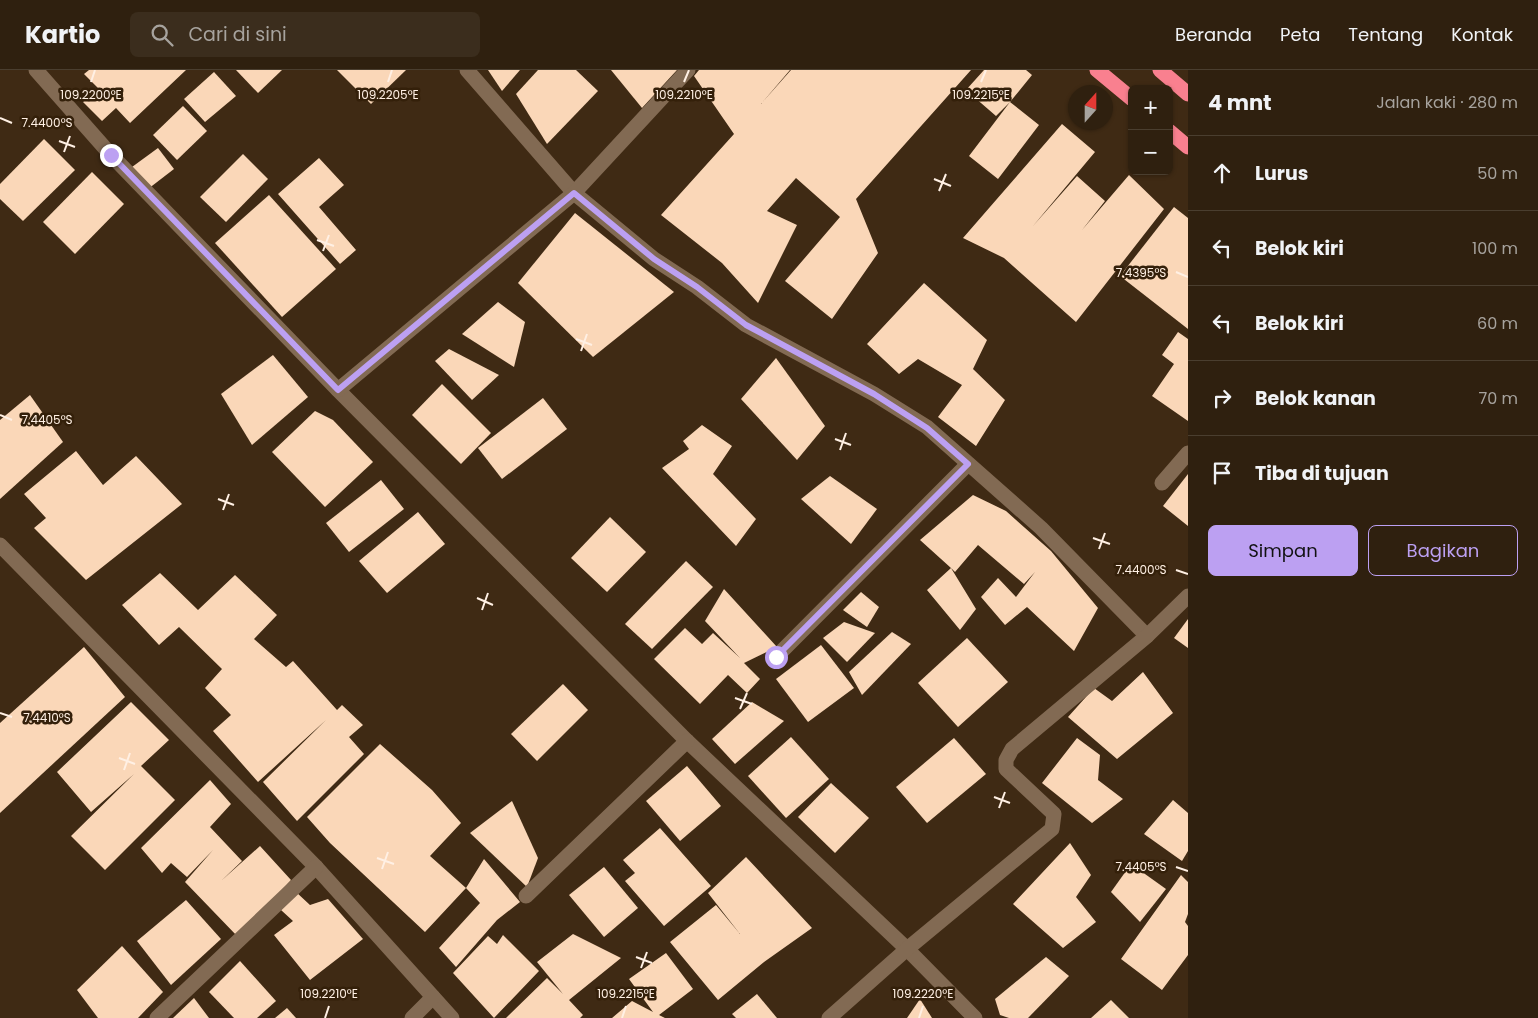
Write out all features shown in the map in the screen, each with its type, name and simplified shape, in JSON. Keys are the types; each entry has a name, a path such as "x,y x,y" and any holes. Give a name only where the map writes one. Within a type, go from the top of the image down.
{"highway":[{"path":"1160,70 1188,94"},
{"path":"1104,72 1128,96"},
{"path":"1173,134 1188,147"}],"street":[{"path":"36,70 111,155 338,390 687,741 907,949 976,1018"},
{"path":"467,70 574,193 654,259 697,287 746,325 874,394 927,428 1041,528 1147,636"},
{"path":"338,390 574,193 688,70"},
{"path":"1162,483 1188,453"},
{"path":"776,657 968,464"},
{"path":"0,545 316,867 452,1018"},
{"path":"829,1018 907,949 1052,829 1054,814 1006,769 1006,760 1012,748 1147,636 1188,596"},
{"path":"526,896 687,741"},
{"path":"157,1018 316,867"},
{"path":"412,1018 433,997"}],"building":[{"path":"89,70 186,70 130,123 116,108 102,121 83,102 98,88 84,74"},
{"path":"236,70 282,70 258,93"},
{"path":"337,70 406,70 371,104"},
{"path":"488,70 520,70 502,91"},
{"path":"538,70 576,70 598,91 547,144 516,94"},
{"path":"611,70 677,70 642,108"},
{"path":"699,70 790,70 761,104 791,70 971,70 856,199 878,253 832,319 785,281 840,217 796,178 767,211 797,225 758,303 722,263 661,215 734,134 694,76"},
{"path":"984,70 1026,70 1032,75 996,116 966,90"},
{"path":"214,72 236,96 205,122 184,99"},
{"path":"1010,102 1039,125 998,179 969,156"},
{"path":"183,106 207,131 177,160 153,135"},
{"path":"1062,124 1095,152 1033,226 1077,176 1105,201 1082,230 1129,175 1164,209 1076,322 1004,258 963,238"},
{"path":"44,139 75,170 23,221 0,199 0,184"},
{"path":"158,148 174,169 148,189 132,167"},
{"path":"243,154 268,179 226,222 200,197"},
{"path":"319,158 344,185 319,207 356,250 340,264 278,194"},
{"path":"92,172 124,204 75,254 43,222"},
{"path":"269,195 336,269 282,317 215,243"},
{"path":"1174,207 1188,218 1188,329 1120,276"},
{"path":"575,213 674,292 593,357 518,283"},
{"path":"924,283 987,340 973,369 1005,400 976,446 938,417 962,385 918,359 899,374 867,344"},
{"path":"498,302 525,322 514,367 462,334"},
{"path":"1178,332 1188,339 1188,421 1152,396 1174,364 1162,355"},
{"path":"449,349 499,375 472,400 435,361"},
{"path":"273,355 308,397 252,445 221,394"},
{"path":"776,358 825,426 797,460 741,399"},
{"path":"442,384 491,433 461,464 412,415"},
{"path":"30,395 63,442 0,499 0,420"},
{"path":"543,398 567,429 502,479 478,448"},
{"path":"315,411 333,420 373,462 325,507 272,452"},
{"path":"702,425 732,446 713,474 756,519 736,546 662,468 689,449 683,441"},
{"path":"76,451 103,485 136,456 182,504 86,580 34,528 46,518 24,494"},
{"path":"1188,474 1188,526 1163,506"},
{"path":"830,476 877,509 851,544 801,499"},
{"path":"381,480 404,509 349,552 326,523"},
{"path":"973,495 1006,511 1051,551 1098,608 1074,651 1027,607 1005,625 981,597 998,578 1016,597 1035,572 1024,584 978,545 955,572 920,540"},
{"path":"418,512 445,544 387,593 359,561"},
{"path":"610,517 646,552 607,592 571,558"},
{"path":"686,561 713,587 652,649 625,624"},
{"path":"951,568 976,609 960,630 927,590"},
{"path":"160,573 198,610 235,575 277,615 254,639 286,667 293,661 337,710 342,705 363,725 349,737 364,754 297,821 263,782 326,720 258,782 213,731 231,715 205,688 222,669 179,627 159,645 122,605"},
{"path":"724,589 777,647 744,663 760,679 747,693 728,675 700,704 654,659 685,628 702,644 713,633 740,658 705,621"},
{"path":"861,592 879,607 867,627 843,610"},
{"path":"1188,619 1188,648 1174,638"},
{"path":"844,622 875,633 847,662 823,638"},
{"path":"892,632 911,644 862,695 849,672"},
{"path":"967,638 1008,682 958,727 918,683"},
{"path":"821,645 854,688 808,722 776,679"},
{"path":"84,647 125,697 0,813 0,723"},
{"path":"1143,672 1173,713 1117,759 1068,717 1094,688 1112,701"},
{"path":"563,684 588,710 537,761 511,734"},
{"path":"131,702 169,740 141,766 175,800 105,870 71,836 134,774 91,812 57,772"},
{"path":"752,702 784,721 735,764 712,739"},
{"path":"791,737 829,779 786,818 748,776"},
{"path":"954,738 986,774 927,823 896,787"},
{"path":"1077,738 1100,755 1098,780 1123,799 1092,823 1042,783"},
{"path":"380,744 432,790 461,823 430,856 466,888 425,932 330,843 307,817"},
{"path":"687,766 721,806 680,841 646,801"},
{"path":"210,780 231,804 210,827 242,861 221,881 260,846 291,880 238,937 185,882 213,850 187,877 171,863 162,873 141,848"},
{"path":"831,783 869,818 835,853 798,817"},
{"path":"1173,800 1188,813 1188,851 1182,861 1144,834"},
{"path":"512,801 538,858 527,887 470,833"},
{"path":"660,828 711,886 664,926 625,881 635,873 623,860"},
{"path":"1070,843 1091,875 1076,897 1096,922 1063,948 1013,904"},
{"path":"746,857 812,928 764,962 718,1000 670,942 716,905 740,934 708,893"},
{"path":"484,859 520,902 497,920 456,967 439,948 480,903 466,888"},
{"path":"1131,864 1166,889 1140,922 1111,892"},
{"path":"604,867 638,908 604,937 569,895"},
{"path":"1181,875 1188,882 1188,914 1185,922 1188,926 1188,955 1162,990 1121,959"},
{"path":"296,892 310,905 328,899 363,939 310,980 274,935 293,921 281,910"},
{"path":"186,900 221,939 171,985 137,941"},
{"path":"573,934 621,958 569,1000 583,1015 580,1018 506,1018 547,978 563,994 537,962"},
{"path":"503,935 539,971 494,1018 453,973 488,936 497,944"},
{"path":"122,946 163,992 138,1018 98,1018 77,990"},
{"path":"666,953 693,989 659,1015 665,1018 612,1018 632,1001 653,1012 629,979"},
{"path":"1046,957 1069,976 1028,1018 1009,1018 1000,1015 995,999"},
{"path":"240,961 276,1001 257,1018 234,1018 209,992"},
{"path":"757,994 777,1018 736,1018 732,1014"},
{"path":"194,998 209,1018 173,1018"},
{"path":"920,999 932,1018 907,1018"},
{"path":"1111,1000 1129,1018 1091,1018"},
{"path":"287,1008 296,1018 275,1018"}],"route":[{"path":"111,155 338,390 574,193 654,259 697,287 746,325 874,394 927,428 968,464 776,657"}]}
